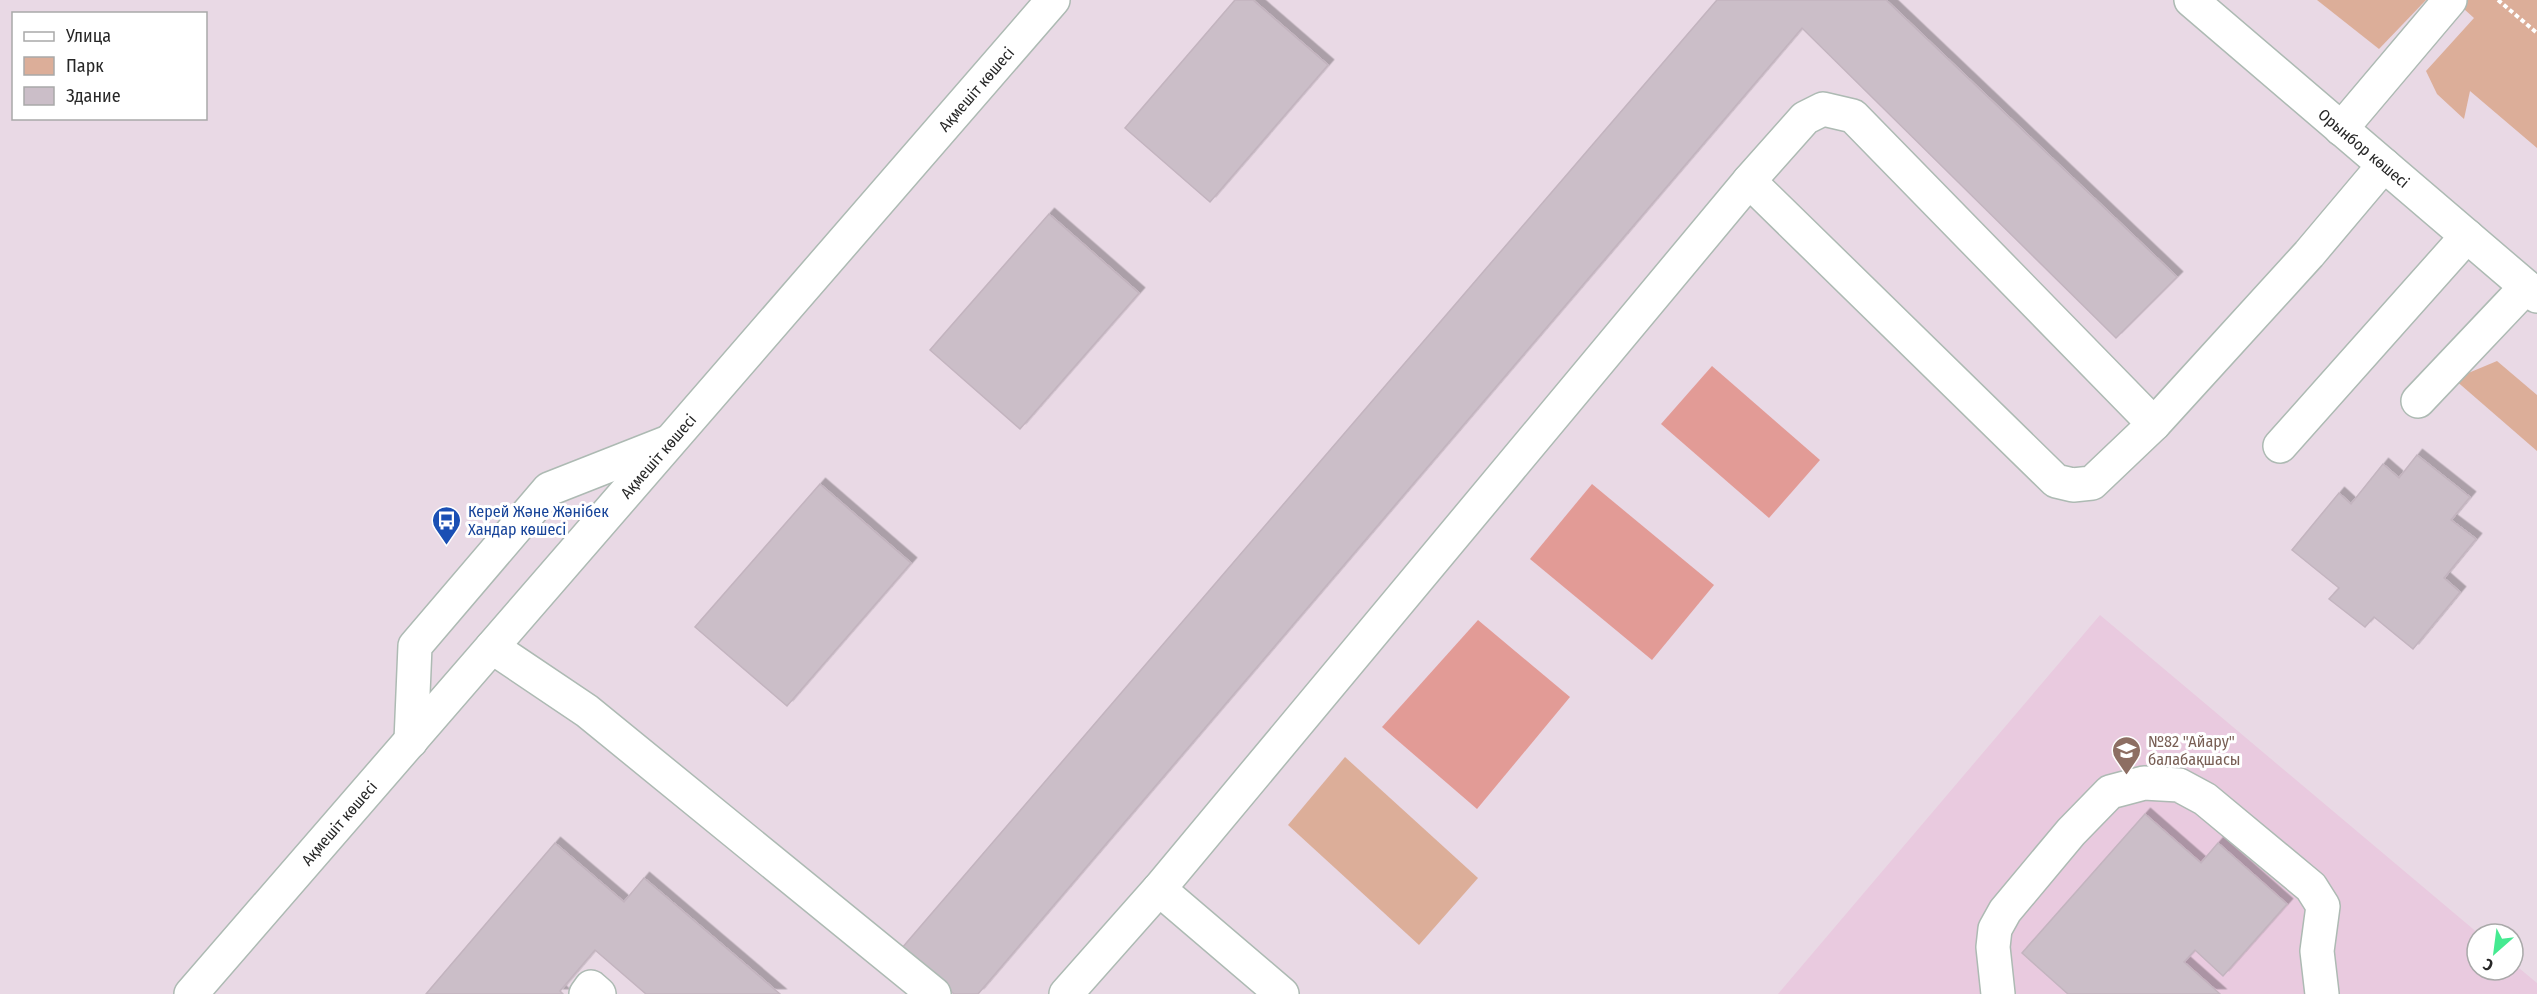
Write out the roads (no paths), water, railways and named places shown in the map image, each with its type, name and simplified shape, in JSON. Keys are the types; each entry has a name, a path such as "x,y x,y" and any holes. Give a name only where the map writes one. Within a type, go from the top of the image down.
{"street":[{"name":"Ақмешіт көшесі","path":"204,990 411,741 1053,0"},
{"name":"Орынбор көшесі","path":"2191,0 2532,291"},
{"path":"2341,129 2450,0"},
{"path":"1065,994 1159,889 1804,118 1823,109 1853,116 2154,424"},
{"path":"1749,181 2056,481 2073,485 2092,483 2154,424 2309,254 2384,165"},
{"path":"2280,447 2467,236"},
{"path":"2418,401 2532,291"},
{"path":"411,741 415,646 549,489 670,442"},
{"path":"492,647 587,711 934,994"},
{"path":"1998,994 1994,938 1995,929 2005,911 2071,832 2110,792 2144,783 2179,785 2205,799 2311,887 2323,906 2317,951 2322,994"},
{"path":"1159,889 1282,994"},
{"path":"585,994 591,987 599,994"}],"place":[{"name":"Керей Және Жәнібек Хандар көшесі","path":"447,546"},
{"name":"№82 \"Айару\" балабақшасы","path":"2127,776"}]}
